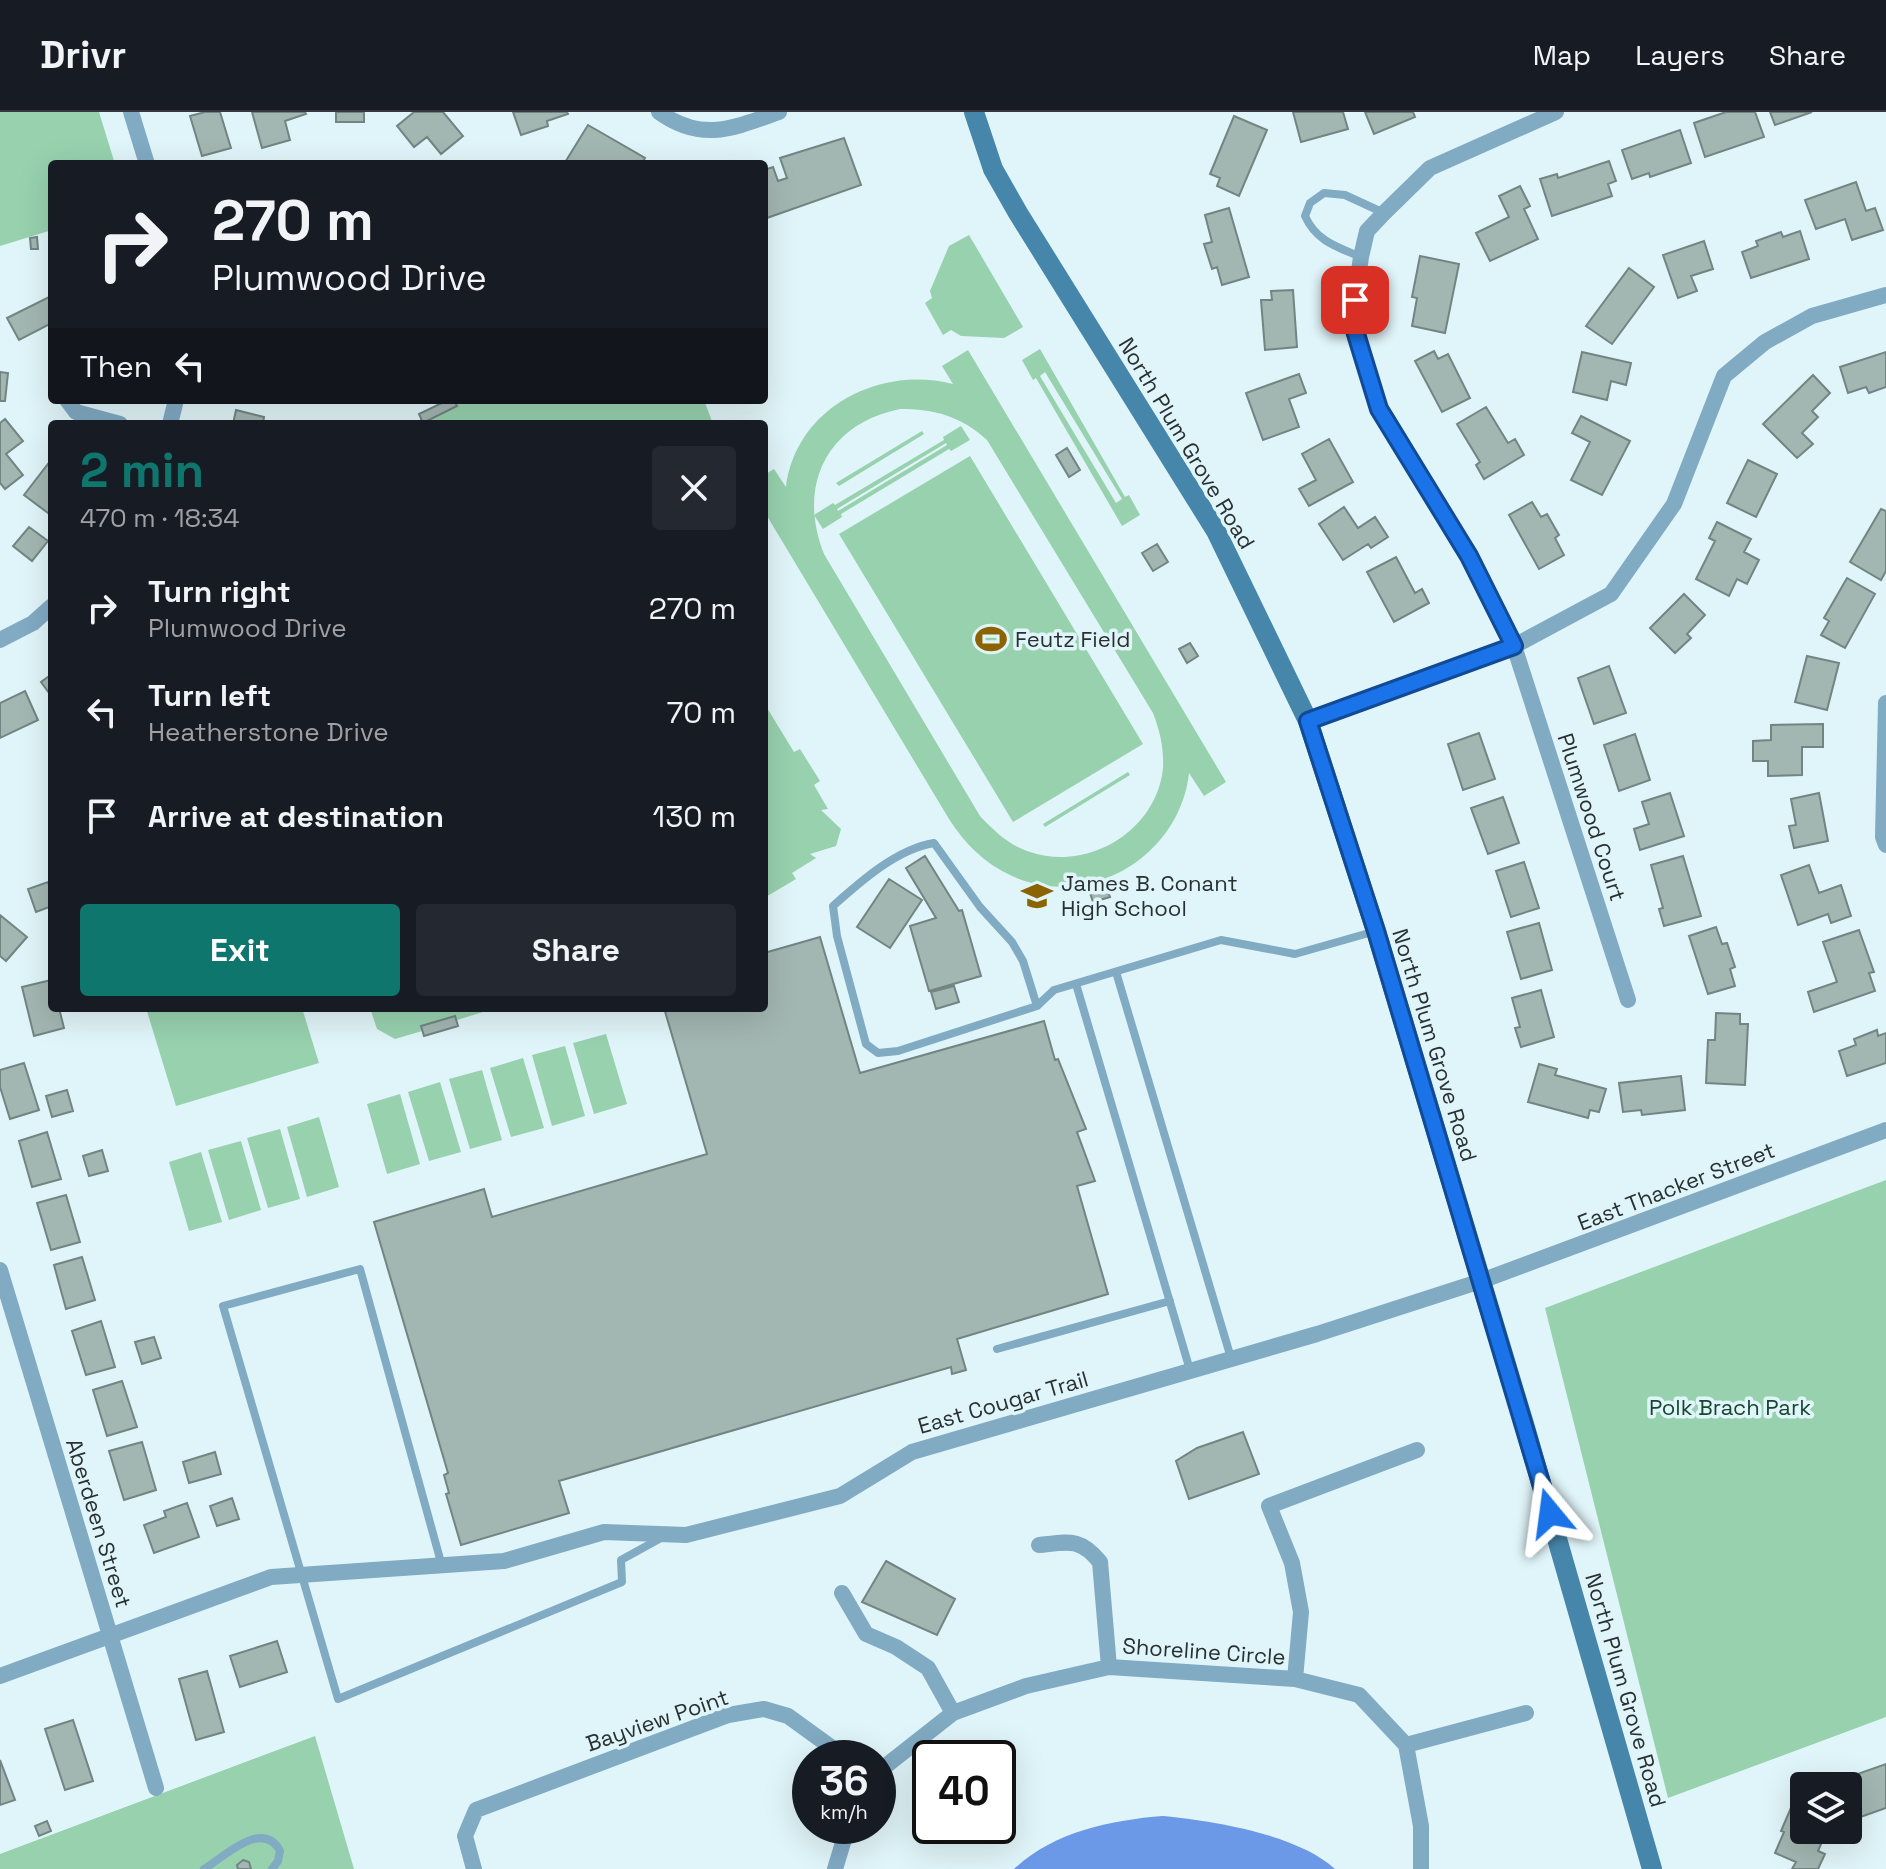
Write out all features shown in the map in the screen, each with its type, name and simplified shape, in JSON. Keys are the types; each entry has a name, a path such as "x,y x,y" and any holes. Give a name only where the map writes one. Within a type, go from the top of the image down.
{"street":[{"path":"131,112 146,160"},
{"path":"659,112 689,128 708,132 730,129 779,112"},
{"name":"North Plum Grove Road","path":"974,112 993,169 1216,531 1308,721 1376,931 1481,1281 1652,1869"},
{"name":"Plumwood Court","path":"1556,112 1430,168 1384,213 1367,231 1352,321 1379,409 1469,556 1514,646 1628,1000"},
{"path":"1308,721 1514,646 1611,594 1674,504 1724,376 1765,342 1812,316 1886,295"},
{"path":"70,404 76,412 105,420"},
{"path":"0,640 33,623 48,610"},
{"path":"1886,703 1883,837 1886,845"},
{"name":"East Thacker Street","path":"1481,1281 1886,1130"},
{"name":"Aberdeen Street","path":"0,1270 156,1788"},
{"name":"East Cougar Trail","path":"302,1575 504,1561 604,1532 686,1535 840,1496 912,1452 1317,1334 1481,1281"},
{"path":"1295,1679 1301,1612 1292,1563 1269,1506 1417,1450"},
{"path":"1039,1545 1072,1541 1089,1549 1100,1562 1109,1667"},
{"path":"0,1676 271,1577 302,1575"},
{"path":"842,1593 866,1634 896,1647 928,1668 953,1713"},
{"name":"Shoreline Circle","path":"896,1758 953,1713 1026,1686 1109,1667 1295,1679 1359,1695 1406,1745"},
{"name":"Bayview Point","path":"474,1869 465,1836 476,1810 728,1715 764,1709 788,1716 821,1740"},
{"path":"1421,1869 1421,1826 1406,1745 1526,1713"},
{"path":"835,1869 843,1844"}],"lane":[{"path":"1361,257 1325,242 1310,229 1305,216 1310,203 1324,193 1345,195 1384,213"},
{"path":"1037,1006 1023,961 1012,942 980,907 934,843 913,847 833,906 837,936 866,1044 878,1053 898,1051 1037,1006 1054,990 1221,940 1295,954 1376,931"},
{"path":"1116,972 1231,1358"},
{"path":"1076,984 1190,1370"},
{"path":"442,1566 360,1269 223,1306 338,1699 622,1582 621,1560 668,1534"},
{"path":"997,1349 1170,1301"},
{"path":"204,1869 259,1837 275,1843 280,1851 272,1869"}],"green space":[{"path":"0,112 99,112 114,160 48,160 48,231 0,246"},
{"path":"969,235 1023,327 1004,338 961,336 951,330 943,335 925,303 932,298 930,291 949,246"},
{"path":"1040,349 1125,497 1129,495 1140,515 1122,526 1036,378 1033,380 1022,360","holes":["1045,372 1122,499 1116,503 1040,376"]},
{"path":"968,350 1226,782 1204,796 1189,773 1182,803 1168,829 1149,851 1126,869 1099,881 1071,886 1041,885 1002,871 968,844 949,819 768,518 768,473 774,469 786,487 793,459 806,435 824,415 846,399 870,387 897,381 925,380 953,384 942,366","holes":["900,409 936,412 967,425 987,440 1153,713 1163,754 1158,790 1148,810 1134,827 1096,851 1052,857 1030,852 1003,837 980,816 824,554 816,529 814,505 824,462 836,444 853,428 874,417"]},
{"path":"706,404 712,420 427,420 457,406"},
{"path":"961,426 970,440 951,451 949,449 841,514 842,517 823,529 814,515 944,440 943,437","holes":["946,443 947,445 838,511"]},
{"path":"922,431 924,434 839,486 836,483"},
{"name":"Feutz Field","path":"970,456 1143,744 1013,822 839,534"},
{"path":"768,710 794,752 800,749 820,781 814,785 828,809 821,810 841,829 836,846 810,854 816,858 792,873 796,879 768,896"},
{"path":"1128,772 1130,775 1045,827 1043,824"},
{"path":"147,1012 303,1012 319,1063 176,1106"},
{"path":"371,1012 483,1012 421,1026 422,1031 395,1039 377,1029"},
{"path":"606,1034 627,1104 594,1114 573,1043"},
{"path":"565,1046 585,1116 552,1126 532,1055"},
{"path":"523,1058 544,1128 511,1137 490,1068"},
{"path":"482,1070 502,1140 470,1149 449,1079"},
{"path":"440,1082 461,1152 429,1161 408,1092"},
{"path":"400,1094 420,1164 387,1174 367,1104"},
{"path":"319,1117 339,1187 307,1197 287,1127"},
{"path":"280,1129 300,1199 268,1208 247,1138"},
{"path":"241,1141 261,1210 229,1220 208,1150"},
{"path":"201,1152 222,1222 189,1231 169,1162"},
{"name":"Polk Brach Park","path":"1886,1180 1886,1717 1668,1798 1545,1308"},
{"path":"315,1736 354,1869 0,1869 0,1854"}],"water":[{"path":"1163,1816 1206,1821 1277,1838 1319,1857 1335,1869 1014,1869 1046,1846 1084,1830"}],"building":[{"path":"220,112 231,148 202,156 190,116"},
{"path":"252,112 306,114 285,121 290,140 262,148"},
{"path":"336,112 364,112 364,122 336,122"},
{"path":"414,112 443,112 463,136 441,154 427,137 414,147 397,126"},
{"path":"513,112 568,114 547,121 548,126 521,135"},
{"path":"1293,112 1343,112 1348,129 1301,142"},
{"path":"1365,112 1413,112 1415,117 1374,134"},
{"path":"1726,112 1755,112 1764,137 1705,157 1694,123"},
{"path":"1770,112 1812,112 1775,125"},
{"path":"1234,116 1267,130 1239,196 1217,186 1220,178 1210,174"},
{"path":"588,125 645,158 644,160 566,160"},
{"path":"1680,130 1691,163 1650,177 1649,173 1632,179 1622,150"},
{"path":"844,138 861,185 768,218 768,169 773,167 778,181 787,178 780,158"},
{"path":"1609,161 1616,181 1608,184 1612,196 1552,216 1540,179 1557,174 1558,178"},
{"path":"1856,182 1866,211 1875,208 1883,230 1852,240 1845,219 1816,229 1805,200"},
{"path":"1520,186 1530,206 1524,209 1538,239 1490,261 1476,233 1509,217 1499,196"},
{"path":"1229,208 1249,277 1222,285 1217,267 1212,269 1204,244 1212,242 1205,215"},
{"path":"1800,231 1809,259 1751,278 1742,252 1758,246 1756,241 1781,232 1783,237"},
{"path":"37,237 38,249 31,249 30,238"},
{"path":"1704,241 1713,269 1691,276 1697,291 1678,298 1663,255"},
{"path":"1420,256 1459,264 1445,333 1412,326 1417,298 1412,297"},
{"path":"1629,268 1654,287 1612,344 1586,326"},
{"path":"1293,290 1297,347 1265,350 1261,300 1272,300 1271,291"},
{"path":"48,298 48,325 19,340 7,318"},
{"path":"1434,351 1438,359 1448,354 1470,398 1442,412 1415,361"},
{"path":"1582,352 1631,363 1626,385 1611,381 1607,400 1573,392"},
{"path":"1886,352 1886,387 1869,393 1866,387 1848,393 1840,367"},
{"path":"0,372 8,373 5,401 0,401"},
{"path":"1299,374 1306,393 1289,399 1299,427 1263,440 1246,393"},
{"path":"1813,375 1830,393 1812,411 1818,417 1802,433 1813,444 1797,458 1763,424"},
{"path":"440,404 457,406 429,420 422,420 419,414"},
{"path":"1486,407 1508,443 1515,439 1524,455 1484,479 1476,465 1480,462 1457,424"},
{"path":"236,410 264,417 264,420 234,420"},
{"path":"1581,416 1630,441 1602,495 1571,480 1590,442 1572,433"},
{"path":"5,419 23,441 6,454 23,475 5,489 0,483 0,423"},
{"path":"1329,439 1353,482 1309,506 1299,489 1316,480 1302,454"},
{"path":"1067,448 1080,470 1069,477 1056,455"},
{"path":"1748,460 1777,474 1756,517 1727,503"},
{"path":"48,464 48,513 24,495"},
{"path":"1532,502 1541,517 1547,514 1559,535 1555,538 1564,555 1539,569 1509,515"},
{"path":"1344,507 1358,528 1375,517 1388,537 1371,548 1368,544 1343,560 1319,524"},
{"path":"1881,509 1886,511 1886,571 1881,580 1850,562"},
{"path":"1717,522 1751,539 1744,552 1759,560 1747,584 1737,579 1729,596 1696,579 1715,541 1709,538"},
{"path":"29,527 48,541 32,561 13,546"},
{"path":"1157,544 1168,562 1153,571 1142,553"},
{"path":"1396,557 1415,593 1422,589 1429,603 1394,622 1367,572"},
{"path":"1847,578 1875,594 1845,648 1821,635 1829,621 1824,618"},
{"path":"1684,594 1705,615 1687,634 1691,638 1675,653 1650,628"},
{"path":"1190,643 1198,656 1187,663 1179,649"},
{"path":"1807,656 1839,663 1827,710 1795,702"},
{"path":"1609,666 1626,713 1594,724 1578,678"},
{"path":"48,677 48,692 41,682"},
{"path":"25,691 38,720 0,738 0,703"},
{"path":"1823,724 1823,747 1802,747 1802,775 1768,776 1768,761 1753,761 1753,741 1771,740 1771,725"},
{"path":"1479,733 1495,779 1463,790 1448,744"},
{"path":"1635,734 1650,780 1619,791 1604,745"},
{"path":"1670,793 1684,836 1640,850 1634,829 1649,824 1642,802"},
{"path":"1819,793 1828,841 1794,848 1789,826 1796,825 1791,799"},
{"path":"1503,797 1519,843 1488,854 1471,808"},
{"path":"925,856 959,911 962,910 981,976 929,991 910,926 936,918 906,868"},
{"path":"1683,856 1701,916 1664,926 1659,909 1663,908 1651,865"},
{"path":"1524,862 1539,908 1511,917 1496,871"},
{"path":"1809,865 1819,893 1841,885 1851,916 1831,923 1828,914 1798,925 1781,875"},
{"path":"889,879 922,900 890,948 857,927"},
{"path":"48,882 48,908 36,912 28,889"},
{"path":"1106,885 1110,897 1093,902 1089,890"},
{"path":"0,915 27,937 6,961 0,956"},
{"path":"1539,923 1552,970 1521,979 1507,932"},
{"path":"1716,927 1722,944 1727,943 1735,967 1730,969 1735,986 1708,994 1689,936"},
{"path":"1859,930 1874,972 1869,973 1875,991 1814,1012 1808,992 1837,982 1823,942"},
{"path":"820,937 860,1073 1044,1021 1055,1060 1058,1059 1086,1129 1077,1132 1095,1181 1077,1186 1108,1294 957,1339 966,1370 952,1374 951,1367 559,1481 569,1513 461,1545 446,1494 449,1493 444,1475 448,1473 374,1222 484,1189 492,1217 707,1154 665,1012 768,1012 768,952"},
{"path":"48,981 48,1012 60,1012 64,1028 34,1036 22,987"},
{"path":"954,986 959,1002 936,1009 931,992"},
{"path":"1541,990 1554,1037 1521,1047 1515,1028 1520,1027 1512,998"},
{"path":"1716,1013 1740,1014 1740,1024 1748,1024 1745,1085 1706,1083 1708,1040 1715,1040"},
{"path":"455,1016 458,1026 424,1036 421,1026"},
{"path":"1877,1030 1878,1036 1886,1033 1886,1063 1847,1076 1839,1051 1856,1045 1854,1039"},
{"path":"24,1063 39,1110 10,1119 0,1087 0,1070"},
{"path":"1539,1064 1557,1069 1555,1075 1606,1089 1599,1112 1590,1110 1588,1118 1528,1102"},
{"path":"1681,1076 1685,1110 1642,1115 1641,1110 1623,1112 1619,1083"},
{"path":"67,1090 73,1111 52,1117 46,1096"},
{"path":"47,1132 61,1179 32,1187 19,1141"},
{"path":"102,1150 108,1171 89,1176 83,1156"},
{"path":"66,1195 80,1242 51,1250 37,1203"},
{"path":"82,1257 95,1300 66,1309 54,1265"},
{"path":"101,1321 115,1367 86,1375 72,1331"},
{"path":"154,1337 161,1358 142,1364 135,1342"},
{"path":"122,1381 137,1427 107,1436 93,1390"},
{"path":"1243,1432 1259,1474 1189,1499 1176,1461 1197,1448"},
{"path":"142,1442 156,1490 124,1500 109,1451"},
{"path":"215,1452 221,1474 189,1483 183,1462"},
{"path":"232,1498 239,1519 217,1526 210,1506"},
{"path":"187,1503 199,1537 154,1553 144,1525 166,1517 164,1511"},
{"path":"886,1561 955,1599 937,1635 862,1602"},
{"path":"277,1641 287,1672 240,1687 230,1656"},
{"path":"207,1671 224,1732 196,1740 179,1679"},
{"path":"73,1720 93,1781 65,1790 45,1729"},
{"path":"0,1760 15,1800 0,1805"},
{"path":"1886,1764 1886,1808 1862,1816 1862,1772"},
{"path":"1790,1810 1790,1844 1821,1844 1818,1851 1825,1854 1818,1869 1792,1869 1796,1862 1775,1853 1784,1832 1781,1831"},
{"path":"47,1821 51,1831 39,1836 35,1826"},
{"path":"243,1860 249,1862 251,1869 238,1869 237,1865"}],"place":[{"name":"Feutz Field","path":"991,639"},
{"name":"James B. Conant High School","path":"1037,896"}],"route":[{"path":"1355,300 1352,321 1379,409 1469,556 1514,646 1308,721 1376,931 1550,1513"}]}
